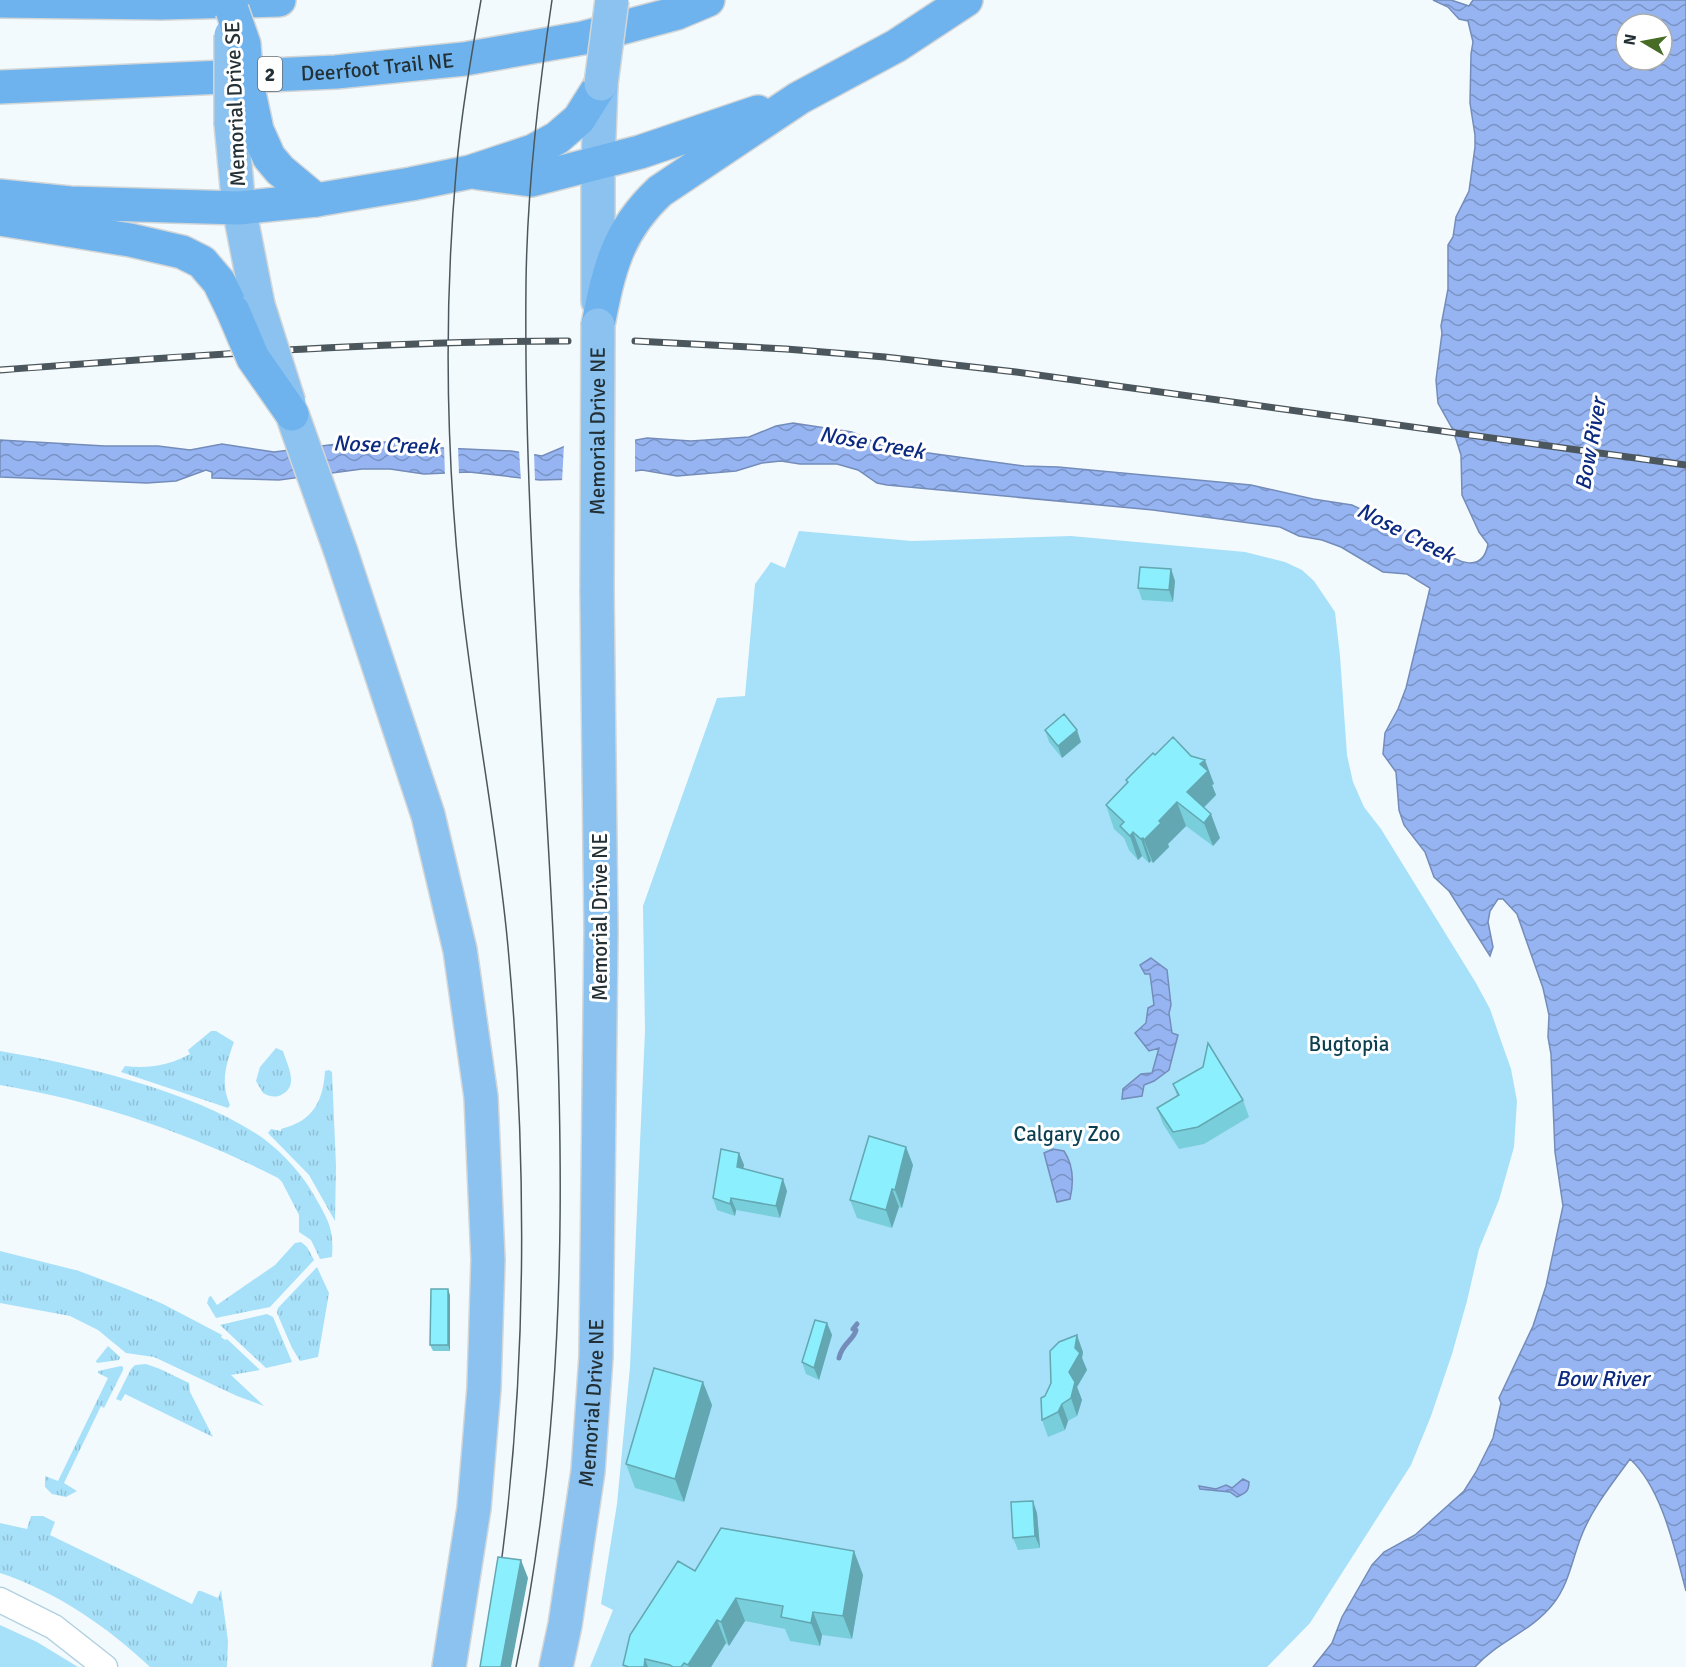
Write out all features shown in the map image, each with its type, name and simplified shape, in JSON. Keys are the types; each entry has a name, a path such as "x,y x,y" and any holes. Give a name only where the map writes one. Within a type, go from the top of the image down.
{"highway":[{"path":"0,2 61,0 161,3 279,0"},
{"path":"598,163 601,84 612,0"},
{"name":"Deerfoot Trail NE","path":"0,87 336,72 464,59 538,47 639,24 677,13 708,0"},
{"path":"598,325 607,278 618,244 642,208 660,191 799,98 896,46 966,0"},
{"path":"233,5 244,44 247,83 244,126 280,170 316,200"},
{"path":"0,196 70,203 239,208 316,200 470,172 533,151 557,138 579,119 601,84"},
{"path":"470,172 531,180 691,136 799,98"},
{"name":"Memorial Drive SE","path":"239,208 235,181 244,126"},
{"name":"Memorial Drive NE","path":"556,1667 565,1624 588,1471 596,1357 602,931 597,590 598,163"},
{"path":"239,208 245,308 254,358 292,414 341,552 428,815 460,950 481,1097 488,1260 484,1388 474,1508 449,1667"},
{"path":"0,219 130,240 182,252 202,262 245,308"}],"street":[{"path":"0,1600 54,1627 105,1667"}],"green space":[{"name":"Calgary Zoo","path":"799,531 912,541 1071,536 1245,552 1285,562 1302,570 1314,581 1335,612 1347,755 1353,782 1364,807 1381,829 1490,1009 1511,1069 1517,1101 1514,1147 1499,1200 1479,1249 1452,1354 1411,1465 1310,1623 1267,1667 590,1667 613,1610 601,1604 617,1504 630,1367 645,1031 643,906 717,698 745,696 755,584 771,562 785,568"},
{"path":"211,1031 216,1031 234,1042 225,1074 225,1089 230,1105 228,1108 121,1072 125,1066 159,1065 182,1058 190,1054 188,1050"},
{"path":"276,1048 283,1051 291,1081 287,1091 281,1095 269,1096 263,1093 256,1081 260,1067"},
{"path":"0,1051 66,1064 137,1082 205,1107 264,1139 279,1151 299,1173 320,1205 331,1232 332,1257 320,1259 311,1240 299,1232 299,1215 278,1178 212,1147 143,1121 72,1100 0,1085"},
{"path":"325,1071 332,1072 336,1166 335,1221 309,1175 268,1133 271,1129 281,1131 301,1121 314,1109 322,1092"},
{"path":"301,1242 307,1247 314,1260 270,1307 216,1318 207,1303 209,1297 211,1296 217,1305 275,1265 295,1243"},
{"path":"0,1251 79,1271 127,1289 163,1304 222,1335 221,1337 227,1339 260,1370 231,1375 264,1406 237,1396 154,1357 126,1353 98,1330 70,1316 0,1303"},
{"path":"317,1267 329,1293 318,1357 300,1361 277,1313 278,1308"},
{"path":"267,1314 273,1317 292,1362 266,1368 220,1325"},
{"path":"108,1346 120,1357 119,1360 97,1363 96,1361"},
{"path":"146,1364 189,1383 190,1392 213,1437 125,1394 121,1401 116,1399 131,1369 135,1365"},
{"path":"121,1366 123,1370 104,1408 101,1406 64,1483 77,1491 66,1497 52,1494 45,1487 45,1476 58,1481 108,1378 98,1371"},
{"path":"31,1516 43,1516 55,1522 50,1535 192,1604 198,1591 218,1598 221,1590 228,1641 227,1667 150,1667 99,1624 61,1600 0,1573 0,1523 27,1529"},
{"path":"0,1625 37,1642 78,1667 0,1667"}],"water":[{"path":"1433,0 1451,0 1469,6 1473,0 1686,0 1686,1591 1672,1539 1659,1503 1651,1486 1630,1459 1591,1516 1581,1537 1567,1580 1553,1604 1535,1622 1494,1650 1475,1667 1313,1667 1332,1643 1342,1617 1372,1565 1384,1552 1415,1535 1464,1491 1476,1472 1493,1438 1501,1403 1499,1398 1533,1326 1546,1286 1563,1206 1555,1152 1551,1054 1548,1037 1549,1015 1543,988 1517,914 1503,899 1498,899 1490,911 1488,922 1493,947 1490,956 1449,891 1434,877 1425,852 1404,825 1399,810 1396,772 1383,754 1385,733 1406,688 1430,588 1407,574 1383,572 1341,547 1322,540 1299,536 1280,527 1153,510 887,485 877,483 858,470 837,464 800,464 781,461 762,463 736,471 677,476 642,470 577,479 540,480 469,472 424,474 390,469 362,469 279,480 212,478 212,472 206,470 176,481 147,483 0,477 0,440 105,446 158,446 190,450 222,444 274,452 345,443 362,445 385,442 421,447 511,451 542,456 575,442 631,441 647,438 691,441 749,437 776,426 793,423 852,432 885,447 1024,466 1058,467 1251,485 1352,505 1442,548 1455,558 1469,563 1475,562 1481,559 1488,544 1479,532 1462,495 1461,455 1453,430 1438,403 1436,380 1441,326 1448,289 1448,245 1453,237 1456,217 1469,191 1475,147 1470,103 1473,42 1468,21 1459,19 1448,7"},
{"path":"1151,958 1167,970 1172,1033 1178,1035 1169,1070 1144,1085 1142,1096 1122,1099 1123,1089 1141,1074 1152,1073 1159,1048 1149,1051 1135,1033 1146,1023 1148,1008 1154,1005 1150,974 1145,974 1140,965"},
{"path":"1053,1149 1064,1151 1070,1162 1072,1174 1070,1199 1057,1202 1044,1153"},
{"path":"1243,1479 1249,1482 1248,1488 1237,1497 1230,1492 1200,1489 1199,1486 1216,1489 1226,1485 1232,1488"}],"pier":[{"path":"591,435 635,437 635,474 562,482 564,444"},
{"path":"444,445 458,446 459,475 445,476"},
{"path":"519,450 534,452 535,482 521,481"}],"building":[{"path":"1140,567 1171,569 1169,590 1138,588"},
{"path":"1064,714 1077,730 1058,746 1045,730"},
{"path":"1173,737 1191,756 1205,760 1200,764 1208,771 1187,792 1211,814 1204,823 1177,802 1144,840 1133,832 1130,836 1120,826 1124,822 1106,805 1128,782 1126,780"},
{"path":"1208,1043 1243,1100 1198,1127 1173,1132 1157,1108 1179,1095 1173,1084 1203,1067"},
{"path":"869,1136 906,1147 895,1190 892,1189 886,1210 850,1200"},
{"path":"721,1149 739,1153 737,1167 783,1179 776,1206 731,1198 730,1204 713,1198"},
{"path":"431,1289 448,1289 448,1345 430,1345"},
{"path":"815,1320 827,1323 814,1368 802,1362"},
{"path":"1077,1335 1075,1348 1080,1353 1069,1372 1075,1382 1071,1398 1062,1404 1058,1412 1042,1420 1041,1398 1045,1396 1051,1383 1050,1351 1059,1342"},
{"path":"654,1368 703,1382 675,1479 626,1464"},
{"path":"1033,1501 1035,1536 1013,1538 1011,1502"},
{"path":"721,1528 854,1551 843,1616 813,1612 811,1623 781,1617 783,1606 736,1598 721,1622 717,1620 688,1665 684,1663 681,1667 673,1667 645,1659 644,1667 623,1665 630,1635 678,1561 695,1571"},
{"path":"498,1557 521,1560 501,1667 480,1667"}],"waterway":[{"path":"839,1358 855,1333 856,1330 853,1329 857,1324"}],"tram line":[{"path":"481,0 463,108 456,173 452,224 448,379 449,431 460,585 503,902 519,1103 522,1260 520,1338 516,1416 500,1572"},
{"path":"516,1667 544,1495 557,1323 560,1150 555,977 528,457 526,284 534,142 552,0"}],"railway":[{"path":"0,370 355,346 568,341"},
{"path":"635,341 885,357 1016,372 1686,465"}],"water label":[{"name":"Nose Creek","path":"872,442"},
{"name":"Nose Creek","path":"386,444"},
{"name":"Bow River","path":"1590,444"},
{"name":"Nose Creek","path":"1406,532"},
{"name":"Bow River","path":"1602,1378"}],"park label":[{"name":"Bugtopia","path":"1349,1044"}]}
